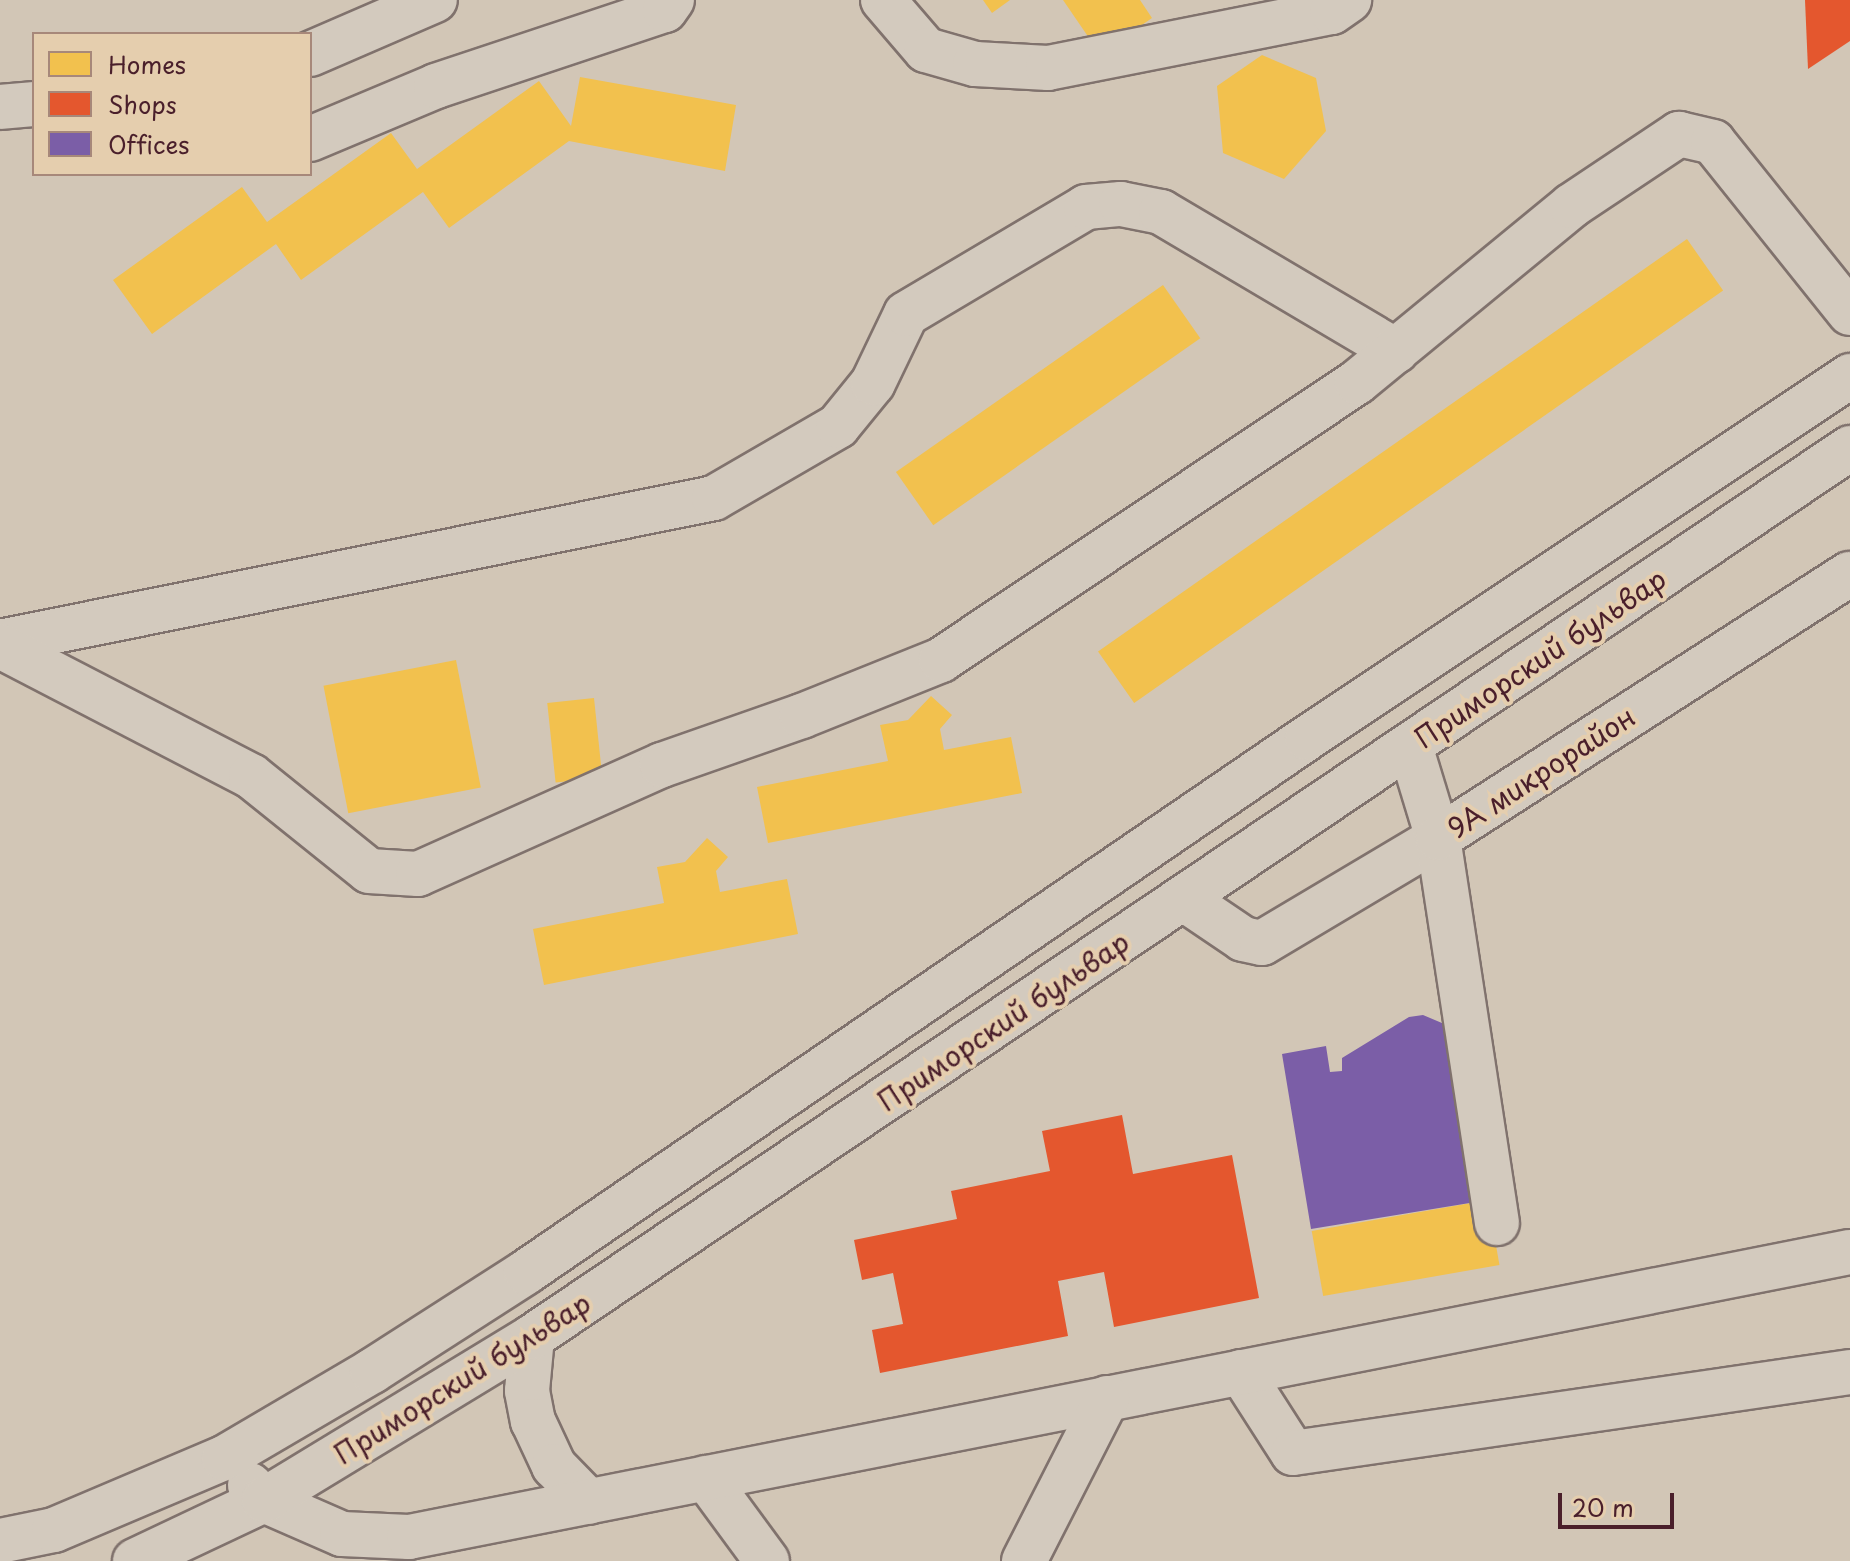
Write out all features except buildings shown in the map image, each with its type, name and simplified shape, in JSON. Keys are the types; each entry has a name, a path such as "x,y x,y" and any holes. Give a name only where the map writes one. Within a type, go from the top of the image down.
{"street":[{"path":"312,53 435,0"},
{"path":"312,138 436,86 665,10 672,0"},
{"path":"883,0 926,50 975,64 1048,68 1332,12 1349,0"},
{"path":"0,107 32,104"},
{"path":"0,644 251,776 369,871 418,874 662,765 802,716 941,660 1357,382 1571,206 1679,134 1713,142 1850,313"},
{"path":"0,644 714,498 838,426 873,383 906,314 1086,207 1121,204 1161,212 1396,351"},
{"path":"0,1541 54,1530 224,1458 372,1371 526,1272 1307,738 1850,376"},
{"name":"Приморский бульвар","path":"135,1561 264,1500 532,1337 1850,448"},
{"name":"9А микрорайон","path":"1497,1223 1438,838 1850,574"},
{"path":"1184,899 1243,939 1262,943 1438,838 1410,746"},
{"path":"224,1458 264,1500 342,1534 409,1537 1850,1252"},
{"path":"532,1337 527,1391 533,1421 554,1466 589,1502"},
{"path":"1241,1372 1293,1453 1850,1372"},
{"path":"1024,1561 1107,1398"},
{"path":"706,1478 767,1561"}]}
